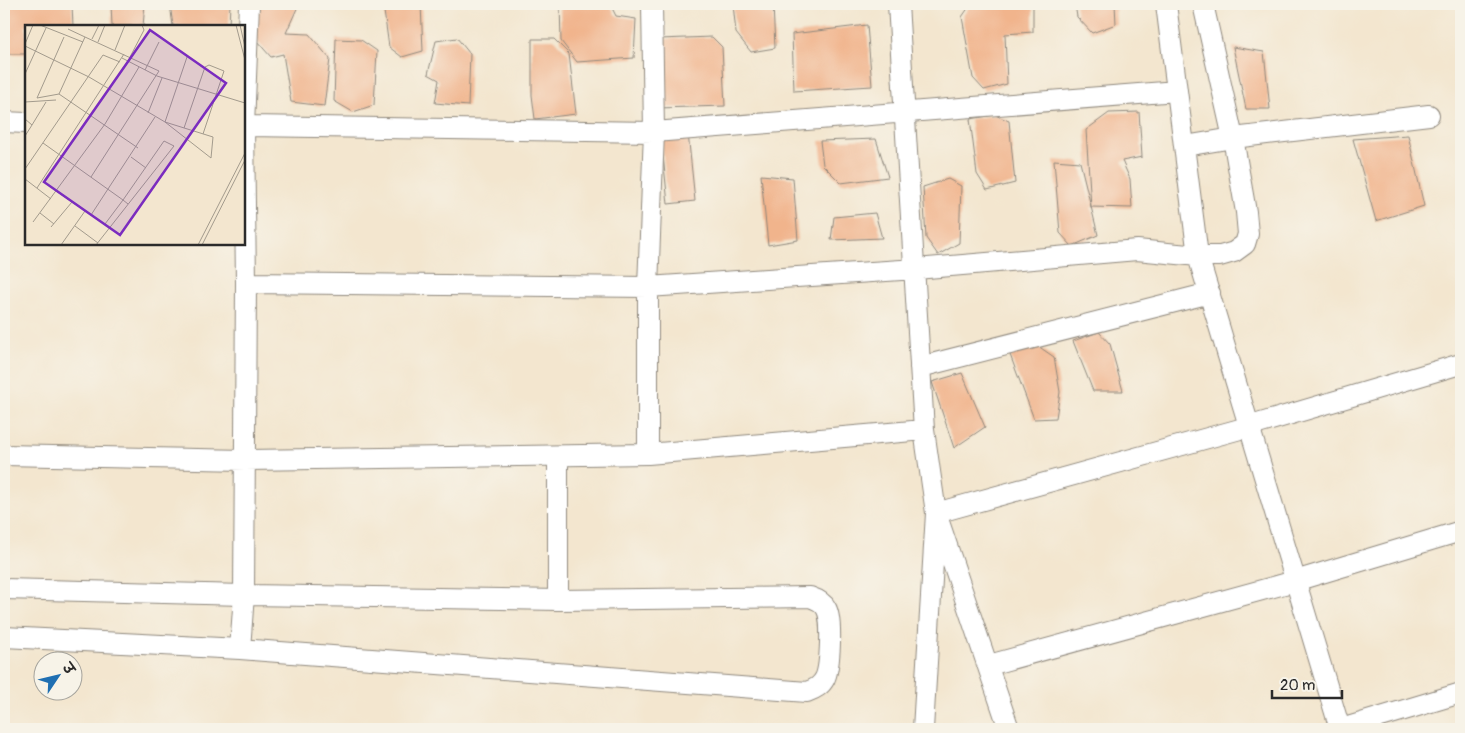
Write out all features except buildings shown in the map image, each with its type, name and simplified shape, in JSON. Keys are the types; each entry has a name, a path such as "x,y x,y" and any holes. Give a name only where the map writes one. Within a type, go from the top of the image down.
{"street":[{"path":"245,102 249,4"},
{"path":"648,454 648,287 654,132 652,4"},
{"path":"898,4 916,269 924,430 936,513 989,665 1009,729"},
{"path":"1166,4 1198,256 1251,426 1340,729 1461,693"},
{"path":"246,283 648,287 916,269 1137,250 1198,256 1220,256 1234,252 1245,244 1248,234 1233,138 1203,4"},
{"path":"245,126 654,132 1177,91"},
{"path":"1184,146 1233,138 1429,115"},
{"path":"4,122 25,123"},
{"path":"240,649 244,595 245,204"},
{"path":"920,367 1210,293"},
{"path":"936,513 1251,426 1457,365"},
{"path":"4,455 245,460 648,454 924,430"},
{"path":"558,456 558,600"},
{"path":"923,729 936,513"},
{"path":"989,665 1295,581 1461,531"},
{"path":"4,589 558,600 810,597 826,607 828,614 828,669 824,680 818,688 807,692 240,649 4,637 4,633"}]}
